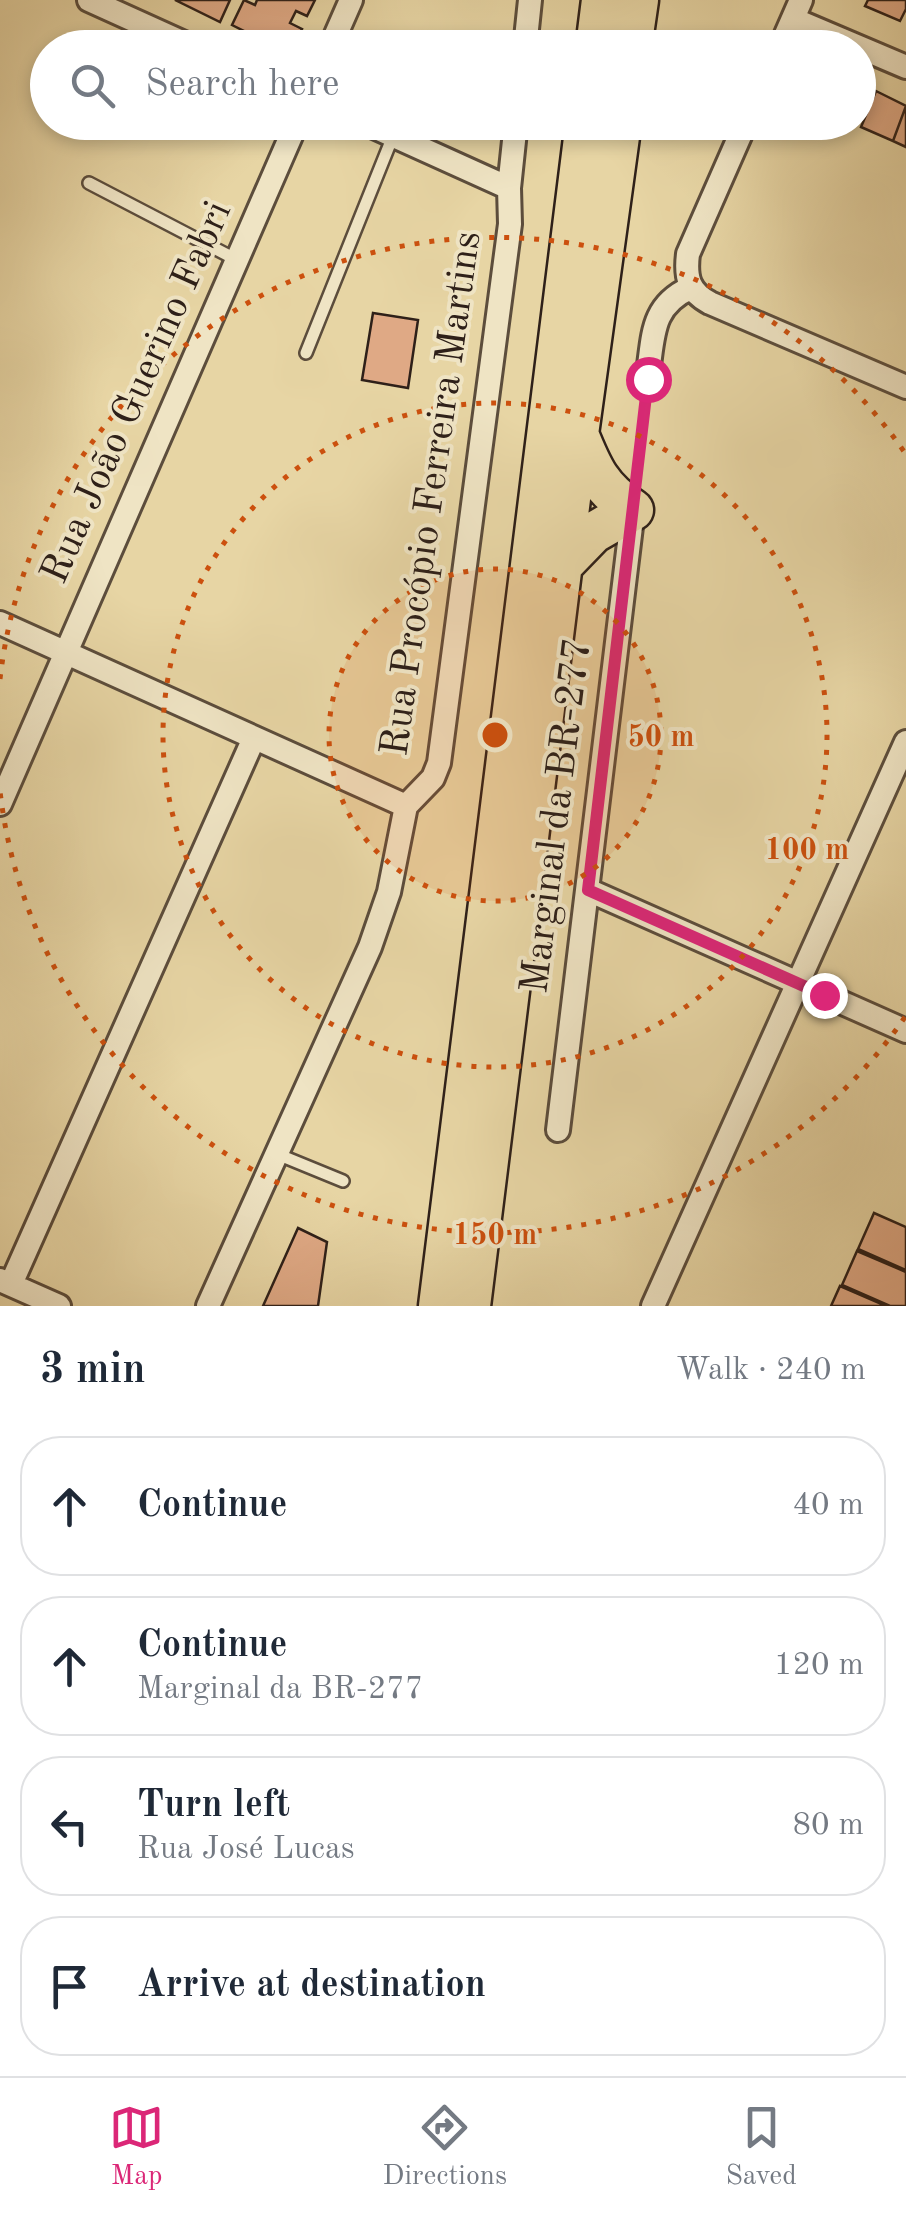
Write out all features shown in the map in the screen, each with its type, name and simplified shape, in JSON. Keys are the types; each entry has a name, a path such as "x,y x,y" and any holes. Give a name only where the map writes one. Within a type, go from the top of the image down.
{"highway":[{"path":"598,30 602,0"},
{"path":"634,30 638,0"},
{"path":"439,1306 584,140"},
{"path":"470,1306 578,434 619,140"},
{"path":"562,565 593,533 633,510 602,486 578,434"}],"street":[{"path":"89,0 156,30"},
{"path":"338,30 351,0"},
{"path":"527,30 530,0"},
{"path":"797,9 836,30"},
{"path":"876,51 906,67"},
{"name":"Rua João Guerino Fabri","path":"0,804 289,140"},
{"path":"402,140 509,188"},
{"name":"Rua Procópio Ferreira Martins","path":"208,1306 380,922 406,806 433,778 439,763 510,224 514,140"},
{"path":"738,140 688,254 686,273 690,288 710,303 906,387"},
{"path":"648,379 659,315 665,303 690,288"},
{"name":"Marginal da BR-277","path":"558,1130 633,510"},
{"path":"0,623 406,806"},
{"path":"59,1306 5,1282 254,738"},
{"path":"653,1306 906,742"},
{"path":"588,890 906,1031"}],"lane":[{"path":"306,353 391,140"},
{"path":"89,182 237,260"},
{"path":"277,1154 344,1181"}],"path":[{"path":"633,510 648,379"}],"building":[{"path":"175,0 230,0 220,22"},
{"path":"244,0 255,5 257,0 315,0 307,16 296,11 290,23 301,30 242,30 232,25"},
{"path":"868,0 906,0 906,9 900,21 865,6"},
{"path":"876,91 906,106 893,141 876,134"},
{"path":"906,106 906,147 893,141"},
{"path":"373,313 418,320 408,388 362,380"},
{"path":"874,1213 906,1227 906,1270 858,1249"},
{"path":"298,1228 327,1242 318,1306 263,1306"},
{"path":"857,1251 906,1272 906,1306 890,1306 842,1285"},
{"path":"840,1286 886,1306 831,1306"}],"route":[{"path":"648,379 588,890 824,995"}]}
